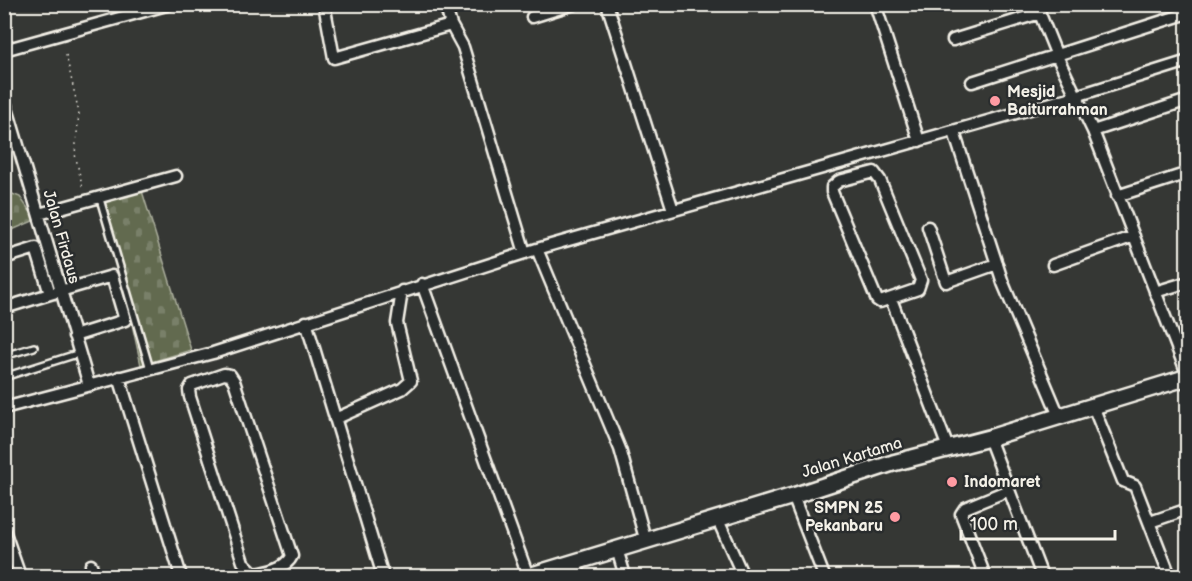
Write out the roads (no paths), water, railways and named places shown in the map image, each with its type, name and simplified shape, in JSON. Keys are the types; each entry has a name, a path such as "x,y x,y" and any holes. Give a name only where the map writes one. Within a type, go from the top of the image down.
{"main road":[{"name":"Jalan Kartama","path":"528,576 718,520 793,496 822,484 989,438 1188,376"}],"street":[{"path":"4,50 170,4"},
{"path":"324,4 333,58 451,25"},
{"path":"445,4 451,25 463,46 525,253"},
{"path":"532,17 574,4"},
{"path":"607,4 673,210"},
{"path":"875,4 919,141"},
{"path":"953,40 1038,9 1057,56 1093,131 1188,376"},
{"path":"972,82 1188,13"},
{"path":"4,408 213,352 537,249 954,132 1188,61"},
{"name":"Jalan Firdaus","path":"4,98 39,214 56,292 74,336 89,384"},
{"path":"1093,131 1188,100"},
{"path":"954,132 997,264 1059,416"},
{"path":"873,172 880,180 921,279 918,289 891,299 877,301 832,192 835,184 863,173 873,172"},
{"path":"1117,196 1188,173"},
{"path":"39,214 177,176"},
{"path":"928,226 946,282 997,264"},
{"path":"1053,265 1134,237"},
{"path":"4,258 36,248 56,292"},
{"path":"537,249 620,449 646,542"},
{"path":"4,308 112,276 125,320 74,336"},
{"path":"1155,292 1188,282"},
{"path":"422,284 528,576"},
{"path":"335,419 402,389 411,381 397,323 402,291"},
{"path":"891,299 948,448"},
{"path":"306,322 383,576"},
{"path":"224,374 230,375 234,381 292,556 289,562 262,575 255,574 243,562 190,397 189,390 192,385 224,374"},
{"path":"118,377 181,576"},
{"path":"1093,406 1123,480 1135,486 1170,576"},
{"path":"989,438 1042,576"},
{"path":"985,576 961,514 965,508 1009,490"},
{"path":"793,496 825,576"},
{"path":"1150,522 1188,509"},
{"path":"718,520 743,576"},
{"path":"4,530 20,576"},
{"path":"617,549 625,576"},
{"path":"575,561 580,576"},
{"path":"91,565 95,576"}],"lane":[{"path":"100,199 150,369"},
{"path":"4,356 34,347"},
{"path":"4,377 80,353"}],"place":[{"name":"Mesjid Baiturrahman","path":"995,101"},
{"name":"Indomaret","path":"952,482"},
{"name":"SMPN 25 Pekanbaru","path":"895,517"}]}
